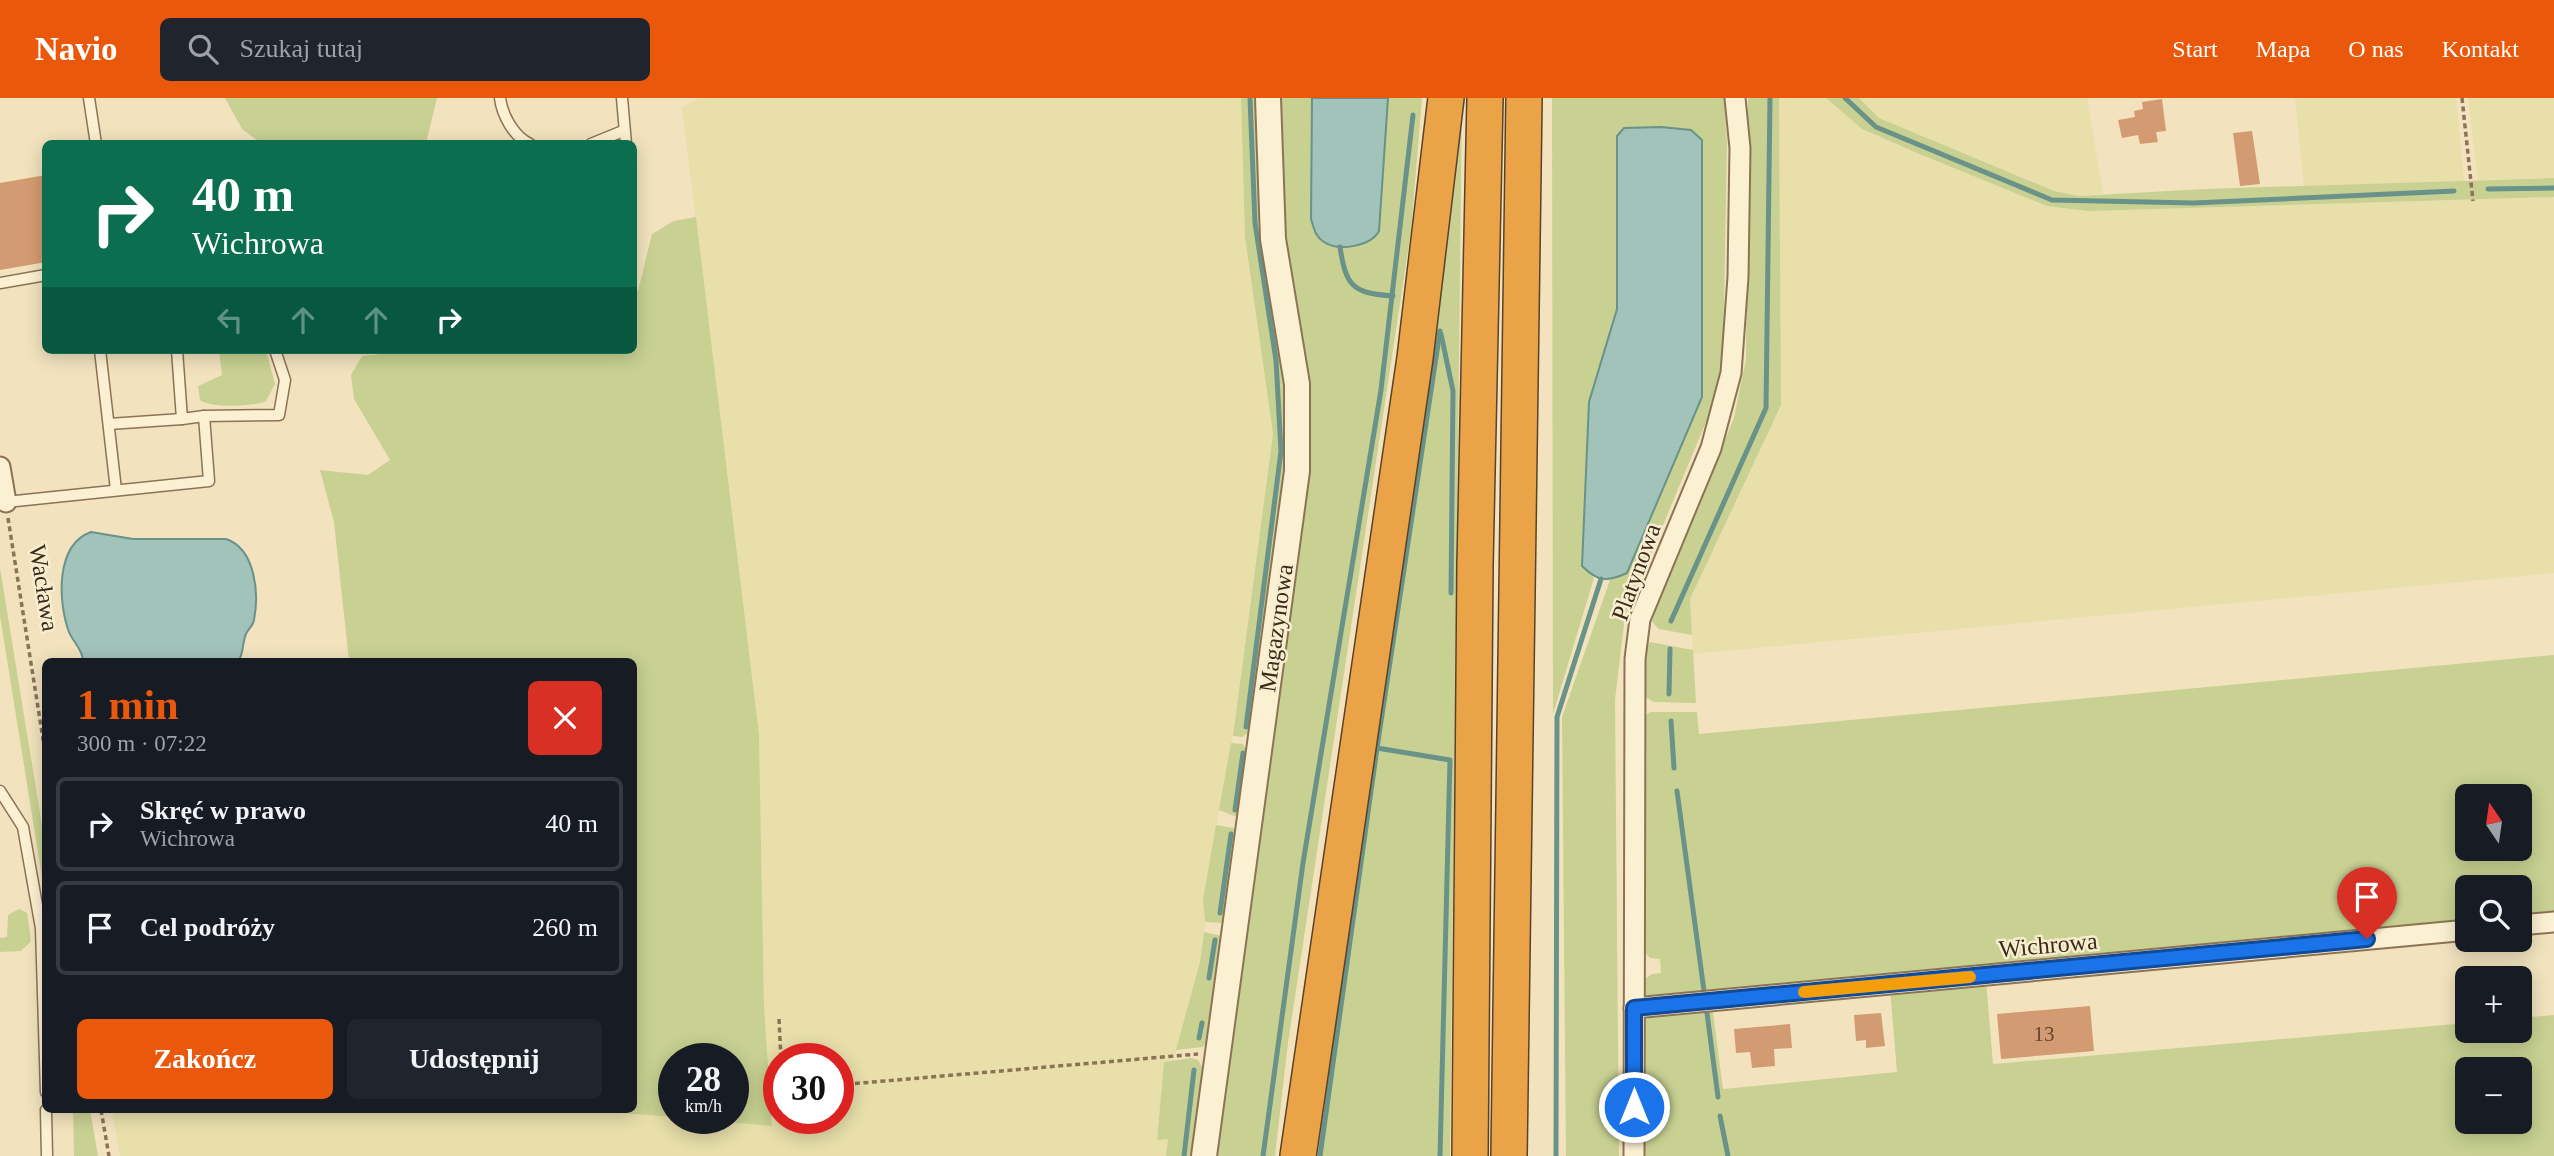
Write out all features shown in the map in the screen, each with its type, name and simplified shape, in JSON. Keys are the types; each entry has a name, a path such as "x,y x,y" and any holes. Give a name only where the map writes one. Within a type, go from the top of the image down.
{"highway":[{"path":"1297,1156 1416,358 1446,98"},
{"path":"1470,1156 1475,565 1485,98"},
{"path":"1509,1156 1524,98"}],"street":[{"name":"Magazynowa","path":"1204,1156 1297,471 1297,384 1273,239 1268,98"},
{"name":"Platynowa","path":"1634,1156 1634,659 1640,619 1711,448 1731,373 1738,277 1740,148 1735,98"},
{"path":"0,467 6,502"},
{"path":"2532,924 2554,922"},
{"name":"Wichrowa","path":"1634,1008 2455,931"}],"lane":[{"path":"89,98 95,140"},
{"path":"500,98 509,124 526,140"},
{"path":"622,98 625,140"},
{"path":"601,140 623,131"},
{"path":"0,283 42,276"},
{"path":"100,354 116,490"},
{"path":"177,354 182,419"},
{"path":"109,424 204,416 279,415 285,380 276,354"},
{"path":"6,502 209,481 204,416"},
{"path":"0,791 23,827 41,928 42,961"},
{"path":"46,1113 47,1156"}],"path":[{"path":"2462,98 2473,201"},
{"name":"Wacława","path":"6,502 42,732"},
{"path":"779,1019 780,1043"},
{"path":"854,1084 1182,1054 1217,1054"},
{"path":"102,1113 109,1156"}],"shaded area":[{"path":"699,98 1241,98 1245,237 1273,434 1233,736 1203,899 1205,922 1200,962 1174,1060 1164,1062 1157,1140 1168,1139 1166,1156 120,1156 113,1113 619,1113 658,1116 658,1134 749,1134 749,1123 763,1124 763,1134 854,1134 854,1043 767,1043 759,734 682,108"},
{"path":"1779,98 1826,98 1862,129 2047,206 2087,211 2554,197 2554,573 1693,654 1690,599 1781,405"},
{"path":"1859,98 2087,98 2103,194 2079,196 2054,191 1879,118"},
{"path":"2295,98 2456,98 2464,182 2304,187"},
{"path":"2468,98 2554,98 2554,178 2478,180"}],"green space":[{"path":"225,98 437,98 427,140 257,140 242,129"},
{"path":"1241,98 1258,98 1285,371 1287,461 1251,731 1242,737 1233,736 1273,434 1245,237"},
{"path":"1281,98 1312,98 1311,219 1362,243 1375,238 1379,231 1388,98 1422,98 1411,231 1288,1043 1275,1156 1216,1156 1308,486 1311,404 1284,222"},
{"path":"1462,98 1450,1156 1309,1156"},
{"path":"1552,98 1724,98 1727,145 1723,358 1714,403 1625,616 1615,700 1619,1156 1566,1156 1562,717 1610,580 1627,573 1702,397 1617,136 1617,309 1589,402 1582,565 1594,578 1553,714"},
{"path":"1748,98 1779,98 1781,405 1690,599 1692,635 1659,629 1652,622 1655,608 1734,418 1746,359"},
{"path":"1826,98 1859,98 1879,118 2054,191 2079,196 2204,189 2554,178 2554,197 2088,211 2047,206 1862,129"},
{"path":"696,217 759,734 767,1043 763,1043 763,1125 749,1124 749,1043 658,1043 658,1116 621,1113 637,1113 637,658 349,658 334,522 320,470 368,475 390,460 354,399 351,375 362,356 637,354 637,292 652,234 674,221"},
{"path":"219,354 267,354 275,384 266,401 260,403 232,406 200,400 198,386 222,375"},
{"path":"0,568 42,826 42,877 0,616"},
{"path":"1650,642 1693,650 1696,703 1654,702 1643,696 1647,647"},
{"path":"2554,655 2554,918 2532,920 2532,875 2455,875 2455,927 1652,998 1643,993 1643,980 1652,974 1661,973 1660,959 1650,958 1643,951 1644,716 1650,712 1697,712 1699,734"},
{"path":"1231,743 1243,744 1249,755 1239,815 1234,816 1219,810"},
{"path":"1216,825 1233,828 1237,833 1226,919 1222,923 1205,922 1203,899"},
{"path":"19,909 27,913 31,941 21,951 0,952 0,938 7,937 8,915"},
{"path":"1204,932 1222,936 1208,1039 1203,1047 1176,1050 1200,962"},
{"path":"1986,981 1993,1064 2455,1024 2455,1043 2532,1043 2532,1017 2554,1015 2554,1156 1644,1156 1644,1116 1660,1112 1661,1104 1643,1098 1643,1022 1647,1016 1712,1005 1723,1089 1897,1072 1890,989"},
{"path":"1191,1058 1198,1060 1205,1072 1193,1156 1166,1156 1168,1139 1157,1140 1164,1062"},
{"path":"73,1113 91,1113 98,1156 74,1156"}],"water":[{"path":"1312,98 1388,98 1379,231 1362,244 1346,247 1330,245 1321,240 1314,229 1311,219"},
{"path":"1661,127 1691,130 1702,140 1702,397 1627,573 1603,579 1582,566 1589,402 1617,309 1617,136 1624,128"},
{"path":"91,532 133,539 226,539 236,544 249,562 256,598 253,622 246,634 240,658 82,658 65,620 62,591 65,561 79,539"}],"building":[{"path":"2162,99 2166,131 2156,132 2158,142 2140,144 2138,135 2122,138 2118,120 2135,117 2134,111 2143,109 2142,102"},
{"path":"2252,131 2260,184 2240,186 2233,133"},
{"path":"42,176 42,263 0,270 0,183"},
{"path":"2090,1006 2094,1051 2001,1059 1997,1014"},
{"path":"1881,1013 1885,1046 1866,1048 1866,1040 1856,1041 1854,1015"},
{"path":"1790,1024 1792,1048 1774,1049 1775,1066 1752,1068 1750,1052 1736,1053 1734,1029"}],"waterway":[{"path":"1246,727 1281,451 1276,360 1255,223 1250,98"},
{"path":"1671,621 1766,408 1770,98"},
{"path":"1845,98 1876,127 2052,200 2194,203 2454,191"},
{"path":"1263,1156 1303,863 1381,390 1413,115"},
{"path":"2488,189 2554,188"},
{"path":"1340,247 1345,271 1354,285 1369,293 1393,296"},
{"path":"1320,1156 1377,748 1440,331"},
{"path":"1441,334 1453,391 1451,593"},
{"path":"1556,1156 1557,717 1601,579"},
{"path":"1669,694 1670,649"},
{"path":"1671,721 1674,768"},
{"path":"1377,748 1450,760 1440,1156"},
{"path":"1235,810 1243,753"},
{"path":"1677,791 1704,991"},
{"path":"1220,913 1231,834"},
{"path":"1209,978 1215,940"},
{"path":"1707,1013 1718,1097"},
{"path":"1199,1038 1202,1023"},
{"path":"1184,1156 1194,1070"},
{"path":"1720,1116 1728,1156"}],"slow traffic":[{"path":"1804,992 1970,977"}],"route":[{"path":"1634,1107 1634,1008 2367,939"}]}
